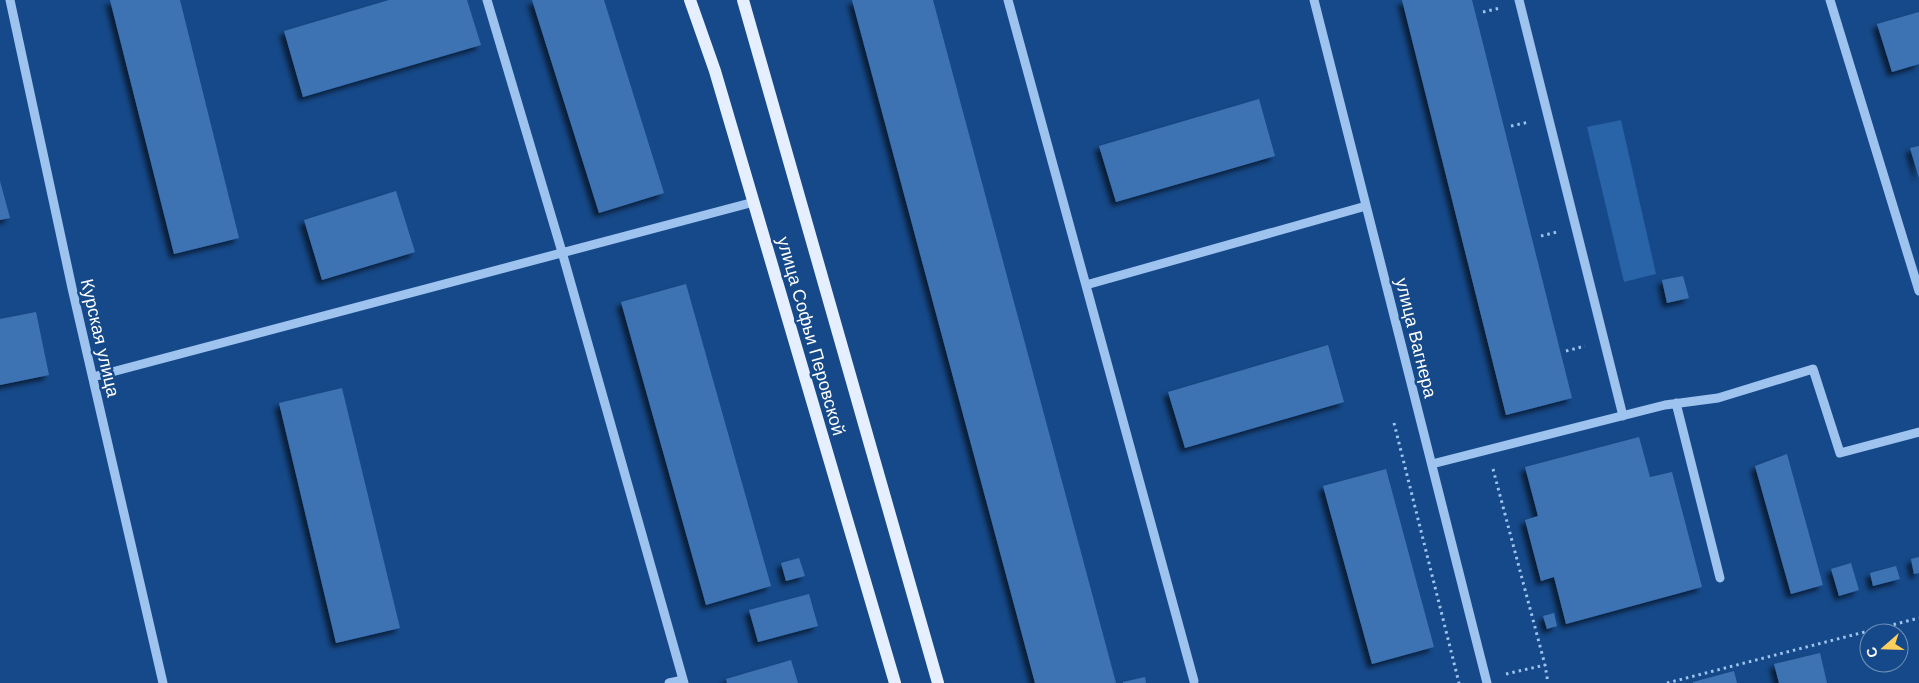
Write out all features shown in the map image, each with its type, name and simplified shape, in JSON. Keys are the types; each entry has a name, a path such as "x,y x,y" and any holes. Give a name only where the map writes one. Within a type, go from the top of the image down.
{"main road":[{"name":"улица Софьи Перовской","path":"690,0 715,71 895,683"},
{"path":"743,0 938,683"}],"street":[{"name":"Курская улица","path":"10,0 92,376 163,683"},
{"path":"487,0 562,252 684,681 669,683"},
{"path":"1008,0 1194,681"},
{"name":"улица Вагнера","path":"1314,0 1487,683"},
{"path":"1519,0 1623,416"},
{"path":"1830,0 1919,291"},
{"path":"92,376 754,202"},
{"path":"1086,285 1366,206"},
{"path":"1432,464 1676,403 1718,398 1813,369 1840,453 1919,432"},
{"path":"1676,403 1720,578"}],"path":[{"path":"1394,423 1458,683"},
{"path":"1487,449 1545,665 1548,683"},
{"path":"1667,683 1919,618"}],"shaded area":[{"path":"1621,120 1656,274 1624,282 1587,127"}],"building":[{"path":"110,0 180,0 239,238 174,254"},
{"path":"389,0 467,0 481,45 303,97 284,31"},
{"path":"532,0 604,0 664,193 599,213"},
{"path":"852,0 933,0 1116,683 1035,683"},
{"path":"1402,0 1472,0 1572,398 1506,415"},
{"path":"1919,12 1919,64 1892,72 1877,24"},
{"path":"1259,99 1275,156 1116,202 1099,146"},
{"path":"1919,146 1919,178 1910,148"},
{"path":"0,181 10,218 0,220"},
{"path":"396,191 415,252 322,280 304,220"},
{"path":"1683,276 1689,298 1667,303 1662,280"},
{"path":"686,284 771,586 706,605 621,302"},
{"path":"36,312 49,375 0,385 0,319"},
{"path":"1328,345 1344,402 1185,448 1168,392"},
{"path":"342,388 400,628 336,643 279,403"},
{"path":"1639,437 1650,477 1672,472 1702,587 1566,624 1554,577 1541,581 1525,520 1538,516 1525,467"},
{"path":"1787,454 1823,585 1791,594 1755,466"},
{"path":"1386,469 1434,647 1372,664 1323,486"},
{"path":"1919,557 1919,573 1914,574 1911,559"},
{"path":"799,558 805,576 786,581 781,563"},
{"path":"1851,563 1859,590 1839,596 1831,569"},
{"path":"1896,566 1900,579 1873,586 1870,573"},
{"path":"809,594 818,626 758,642 749,610"},
{"path":"1554,613 1557,626 1547,629 1543,616"},
{"path":"1820,653 1827,683 1779,683 1774,664"},
{"path":"791,660 798,683 727,683 726,679"},
{"path":"1734,671 1737,683 1693,683 1693,682"},
{"path":"1145,677 1146,683 1123,683 1123,682"}]}
